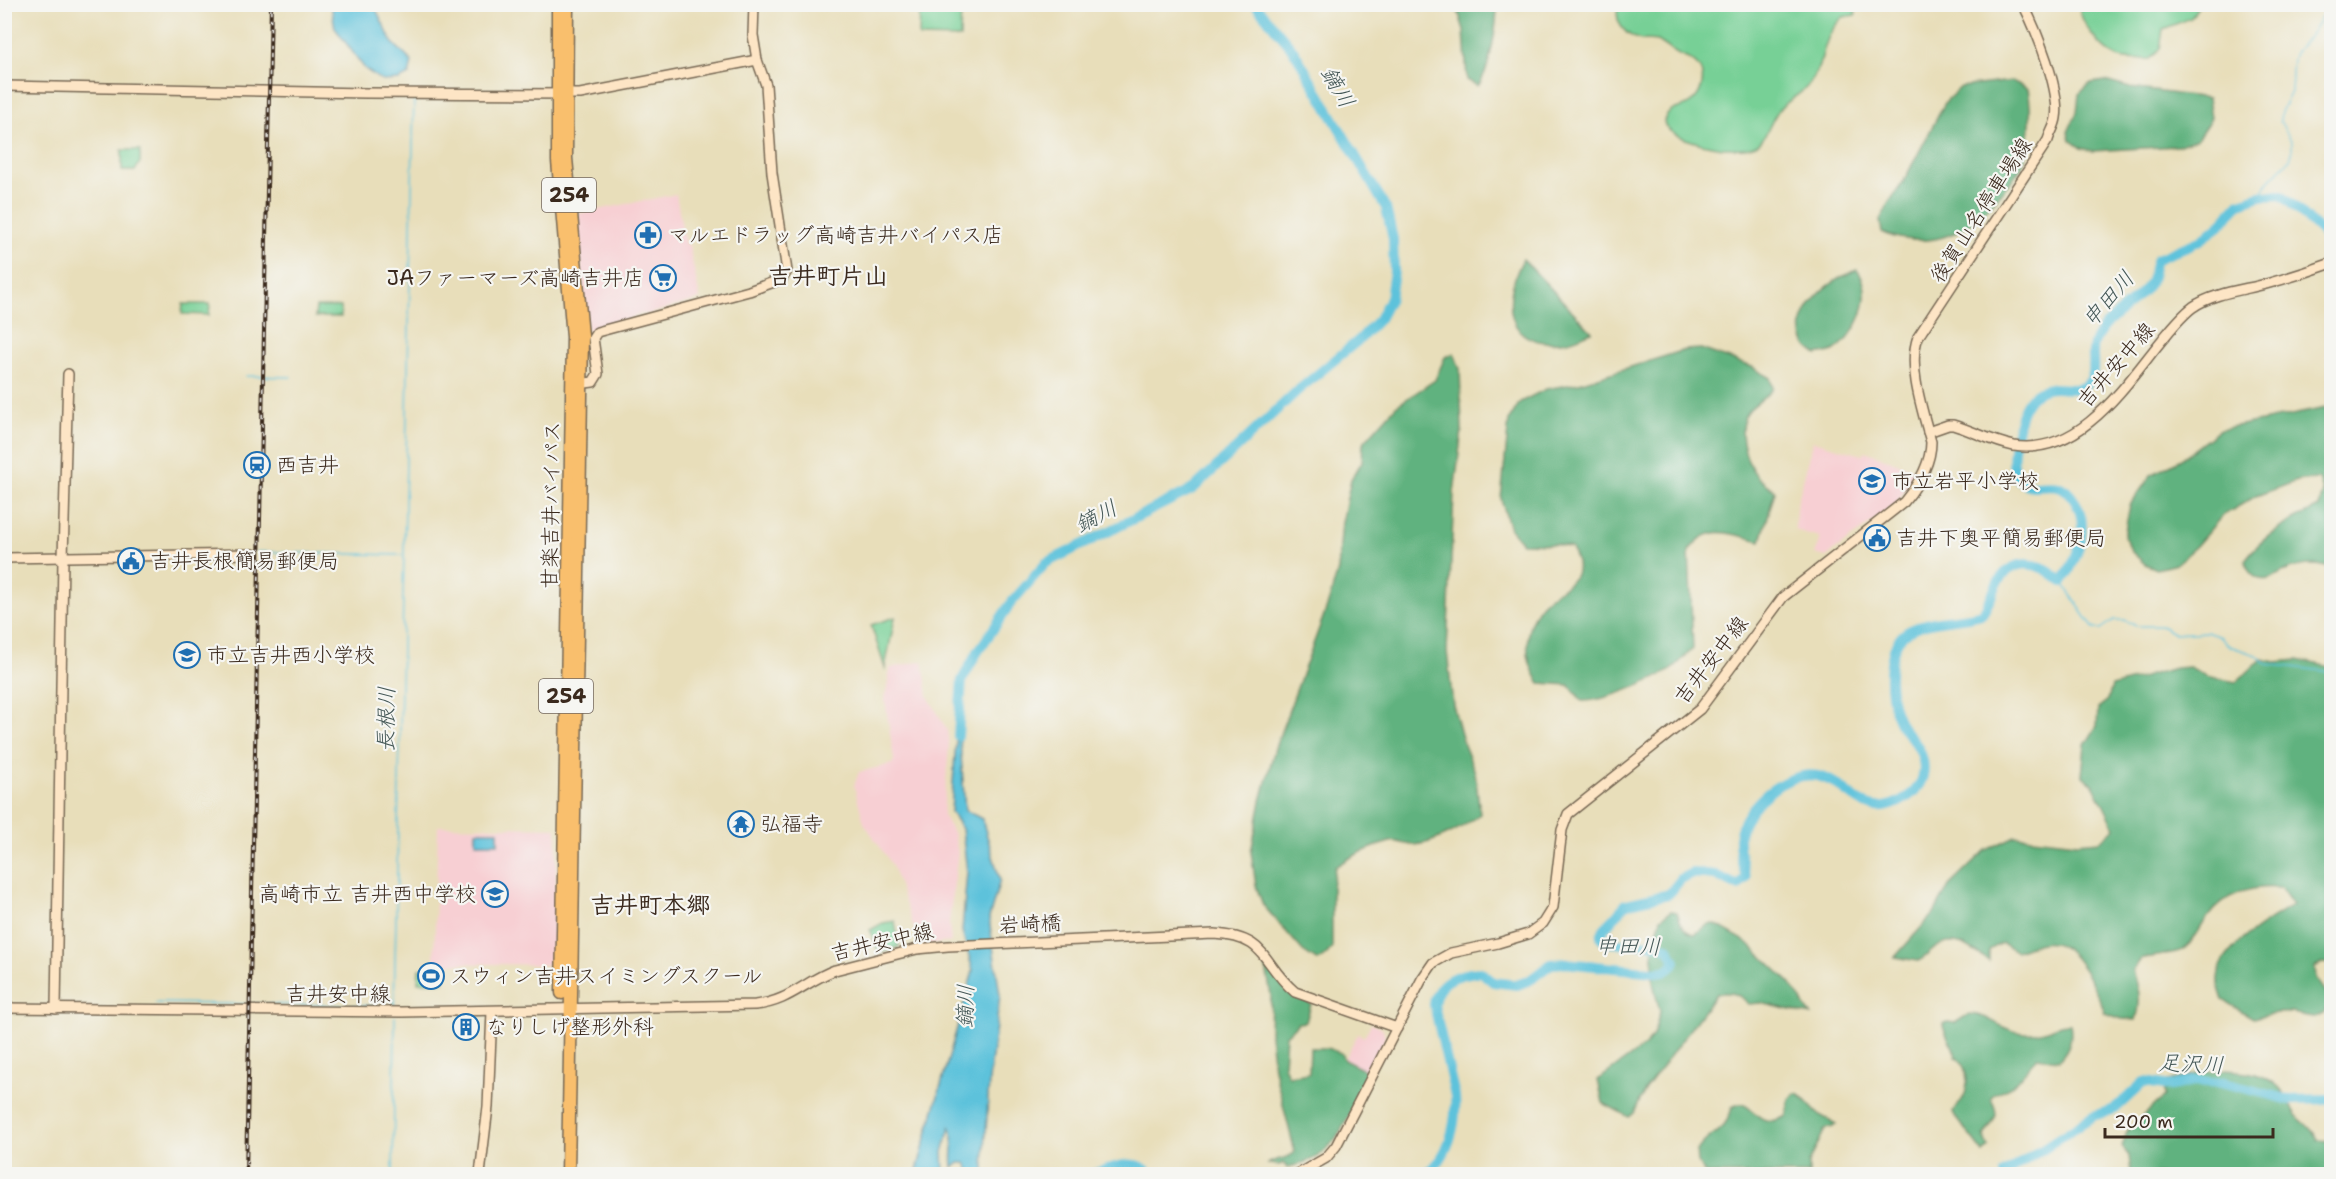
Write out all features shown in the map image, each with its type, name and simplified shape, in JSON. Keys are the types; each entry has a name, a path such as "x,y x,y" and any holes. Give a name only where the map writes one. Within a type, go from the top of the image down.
{"highway":[{"name":"甘楽吉井バイパス","path":"558,4 561,94"},
{"name":"甘楽吉井バイパス","path":"566,1007 577,385 559,171 567,4"},
{"name":"254","path":"559,1174 566,1007"},
{"name":"254","path":"566,1007 567,1174"}],"main road":[{"path":"577,385 593,382 598,374 593,338 597,332 749,291 782,279 787,271 771,173 766,85 757,60 753,35 754,4"},
{"name":"後賀山名停車場線","path":"1929,432 1914,365 1915,345 1918,337 2048,141 2056,119 2056,100 2034,26 2023,4"},
{"path":"4,86 580,94 757,60"},
{"name":"吉井安中線","path":"1397,1028 1422,979 1433,963 1451,953 1498,944 1528,934 1543,923 1553,907 1557,892 1562,830 1568,814 1700,709 1783,597 1904,502 1912,492 1930,458 1929,432 1953,425 2002,442 2023,446 2037,446 2063,439 2092,420 2117,395 2177,321 2193,307 2215,297 2331,264"},
{"path":"57,1009 63,558 68,374"},
{"path":"4,558 253,554"},
{"name":"岩崎橋","path":"948,946 1197,933 1235,935 1251,942 1263,952 1284,982 1295,992 1397,1028"},
{"name":"吉井安中線","path":"4,1008 299,1012 492,1011 566,1007 764,1004 785,998 823,974 848,965 917,949 948,946"},
{"path":"480,1174 488,1107 492,1011"},
{"path":"1298,1174 1326,1158 1336,1146 1397,1028"}],"shaded area":[{"path":"676,194 685,244 689,245 700,299 641,314 614,325 596,327 587,332 577,214"},
{"path":"1813,441 1862,455 1865,451 1917,471 1895,505 1826,557 1815,554 1820,537 1795,530 1796,508"},
{"path":"923,661 928,696 947,730 949,747 943,815 954,834 958,852 949,923 951,942 922,945 919,943 892,865 864,823 854,786 859,772 892,764 894,760 885,700 890,668"},
{"name":"高崎市立 吉井西中学校","path":"438,826 557,828 554,965 436,963 434,961"},
{"path":"1371,1024 1383,1029 1385,1037 1370,1073 1344,1059 1358,1034 1364,1037"}],"green space":[{"path":"1854,4 1856,15 1843,17 1836,24 1811,83 1778,111 1760,142 1748,147 1724,148 1684,138 1667,128 1664,121 1668,114 1689,104 1699,93 1702,86 1701,73 1693,62 1662,44 1641,40 1626,32 1622,28 1617,13 1618,7 1622,5"},
{"path":"2079,4 2199,5 2191,18 2163,29 2160,49 2150,59 2133,60 2117,57 2098,42 2083,20"},
{"path":"920,5 961,5 960,38 919,37"},
{"path":"1456,5 1497,5 1492,47 1478,86 1467,80 1464,30"},
{"path":"2012,81 2028,89 2030,128 2022,166 2002,192 1977,218 1949,235 1918,240 1882,233 1880,220 1946,101 1961,87"},
{"path":"2105,81 2130,88 2208,98 2211,118 2197,139 2177,146 2093,151 2081,148 2070,140 2068,132 2077,112 2079,94 2091,83"},
{"path":"122,150 140,150 140,162 135,171 122,171"},
{"path":"1523,259 1592,332 1565,342 1542,342 1528,337 1518,328 1512,317 1512,290"},
{"path":"1857,270 1865,290 1862,313 1857,324 1851,334 1835,350 1817,355 1807,346 1802,333 1807,310 1824,289 1846,274"},
{"path":"183,304 210,304 209,315 182,314"},
{"path":"316,307 341,307 341,317 315,317"},
{"path":"1701,349 1752,367 1770,378 1773,388 1749,410 1745,417 1742,434 1753,470 1775,491 1761,541 1731,534 1713,533 1697,542 1689,551 1693,649 1672,669 1653,679 1628,690 1582,701 1569,685 1540,683 1530,664 1528,633 1535,614 1541,605 1570,582 1577,569 1571,548 1555,544 1522,543 1510,529 1501,499 1509,420 1520,402 1546,389 1579,383 1685,350"},
{"path":"1454,353 1460,369 1462,430 1454,493 1447,651 1453,705 1464,745 1475,772 1480,814 1458,829 1430,842 1413,845 1390,842 1361,852 1335,867 1332,887 1332,947 1318,961 1303,951 1263,905 1256,886 1251,852 1261,801 1275,748 1328,604 1338,570 1342,522 1351,479 1362,462 1363,443 1396,406 1435,380 1445,357"},
{"path":"2331,407 2331,569 2314,565 2302,566 2270,578 2259,579 2252,575 2245,560 2269,536 2319,507 2323,492 2319,479 2300,480 2256,496 2222,516 2196,546 2176,564 2157,569 2145,564 2132,552 2124,536 2130,505 2151,475 2181,459 2221,429"},
{"path":"895,617 885,668 871,625"},
{"path":"2262,659 2276,662 2297,660 2331,667 2331,964 2322,963 2315,967 2316,978 2331,999 2324,1014 2314,1017 2280,1013 2253,1018 2223,1000 2221,995 2218,978 2221,966 2228,955 2248,936 2293,905 2281,888 2270,887 2240,892 2214,909 2193,940 2182,950 2141,959 2133,970 2139,995 2136,1020 2122,1019 2105,1013 2092,983 2078,961 2062,946 2053,943 2039,944 2016,951 2002,943 1989,950 1989,961 1971,949 1951,943 1937,947 1918,961 1895,957 1934,913 1949,886 1986,850 2015,836 2077,843 2100,841 2115,828 2094,786 2082,775 2085,745 2097,726 2098,708 2108,700 2112,686 2175,668 2190,667 2206,676 2236,682"},
{"path":"1671,911 1677,912 1683,926 1691,933 1695,934 1709,924 1715,924 1747,942 1790,983 1811,1015 1761,1003 1748,1004 1734,994 1716,994 1645,1090 1634,1113 1629,1117 1603,1103 1598,1080 1646,1045 1653,1035 1660,1012 1653,983 1653,947 1661,918"},
{"path":"895,921 899,947 879,953 870,930 883,923"},
{"path":"1265,962 1287,991 1311,1004 1306,1022 1298,1023 1286,1035 1284,1065 1288,1076 1309,1073 1310,1048 1327,1048 1341,1053 1344,1060 1370,1073 1334,1141 1318,1156 1287,1168 1284,1163 1268,1164 1295,1152 1274,1069 1270,1035 1271,995"},
{"name":"スウィン吉井スイミングスクール","path":"419,969 444,969 444,982 418,982"},
{"path":"1969,1014 1983,1017 2005,1028 2022,1033 2041,1032 2066,1024 2070,1024 2071,1029 2069,1044 2059,1060 2037,1057 2013,1085 1993,1095 1991,1099 1996,1114 1984,1135 1989,1147 1983,1153 1953,1112 1964,1096 1967,1079 1965,1069 1956,1057 1943,1024 1955,1023"},
{"path":"2224,1070 2256,1074 2277,1086 2295,1113 2311,1129 2318,1140 2331,1141 2331,1174 2131,1174 2129,1156 2122,1147 2127,1131 2164,1097 2163,1082 2209,1071"},
{"path":"1795,1093 1799,1094 1818,1114 1836,1124 1825,1129 1809,1163 1809,1174 1705,1174 1698,1163 1697,1151 1726,1122 1732,1107 1741,1104 1764,1119 1778,1120 1787,1116 1789,1099"}],"water":[{"path":"331,5 374,5 392,42 412,62 409,75 399,80 382,81 365,69 335,28"},
{"path":"958,712 965,810 982,819 1000,880 989,918 1000,995 989,1080 984,1174 972,1174 966,1163 959,1163 953,1168 953,1138 950,1127 943,1152 944,1174 916,1174 973,971 962,931 967,872 962,829 951,812"},
{"path":"476,831 498,831 498,843 476,843"}],"waterway":[{"name":"鏑川","path":"958,736 962,680 977,653 1011,603 1046,563 1193,489 1296,392 1360,339 1379,319 1390,298 1394,271 1393,239 1386,208 1294,51 1255,4"},
{"path":"2260,196 2269,181 2290,159 2292,153 2292,142 2280,121 2281,112 2291,92 2293,58 2325,11 2332,5"},
{"name":"長根川","path":"394,1009 414,96"},
{"name":"申田川","path":"1426,1174 1441,1159 1446,1150 1455,1118 1455,1096 1434,1005 1439,989 1457,976 1481,972 1493,982 1517,985 1530,980 1551,964 1565,963 1655,972 1668,970 1675,961 1668,948 1659,944 1609,943 1601,936 1604,929 1626,904 1669,894 1681,879 1692,873 1715,875 1738,886 1746,878 1739,843 1742,826 1758,803 1780,784 1806,775 1818,776 1829,780 1865,804 1875,807 1886,807 1908,797 1920,784 1924,769 1920,751 1901,725 1893,702 1890,671 1898,642 1903,635 1916,627 1982,614 1997,584 2011,568 2028,564 2037,566 2062,582 2073,563 2081,540 2081,518 2072,497 2058,486 2026,484 2018,479 2014,471 2017,429 2029,400 2045,389 2076,389 2087,384 2092,375 2095,341 2106,325 2149,284 2157,259 2199,241 2216,229 2240,203 2260,196 2282,195 2324,235 2332,238"},
{"path":"246,376 291,377"},
{"name":"長根川","path":"257,552 402,555"},
{"path":"2062,582 2094,629 2101,629 2114,620 2125,620 2136,626 2161,626 2175,634 2206,632 2221,637 2229,646 2257,655 2266,664 2332,672"},
{"path":"155,1003 394,1006"},
{"name":"長根川","path":"393,1174 395,1017"},
{"name":"足沢川","path":"2004,1174 2093,1116 2115,1109 2144,1082 2171,1086 2193,1081 2225,1083 2290,1100 2332,1099"},
{"name":"申田川","path":"1093,1174 1123,1165 1138,1166 1150,1174"}],"railway":[{"path":"246,1174 271,4"}],"place":[{"name":"マルエドラッグ高崎吉井バイパス店","path":"648,235"},
{"name":"JAファーマーズ高崎吉井店","path":"663,278"},
{"name":"西吉井","path":"257,465"},
{"name":"市立岩平小学校","path":"1872,481"},
{"name":"吉井下奥平簡易郵便局","path":"1877,538"},
{"name":"吉井長根簡易郵便局","path":"131,561"},
{"name":"市立吉井西小学校","path":"187,655"},
{"name":"弘福寺","path":"741,824"},
{"name":"高崎市立 吉井西中学校","path":"495,894"},
{"name":"スウィン吉井スイミングスクール","path":"431,976"},
{"name":"なりしげ整形外科","path":"466,1027"}],"district":[{"name":"吉井町片山","path":"828,276"},
{"name":"吉井町本郷","path":"650,905"}]}
